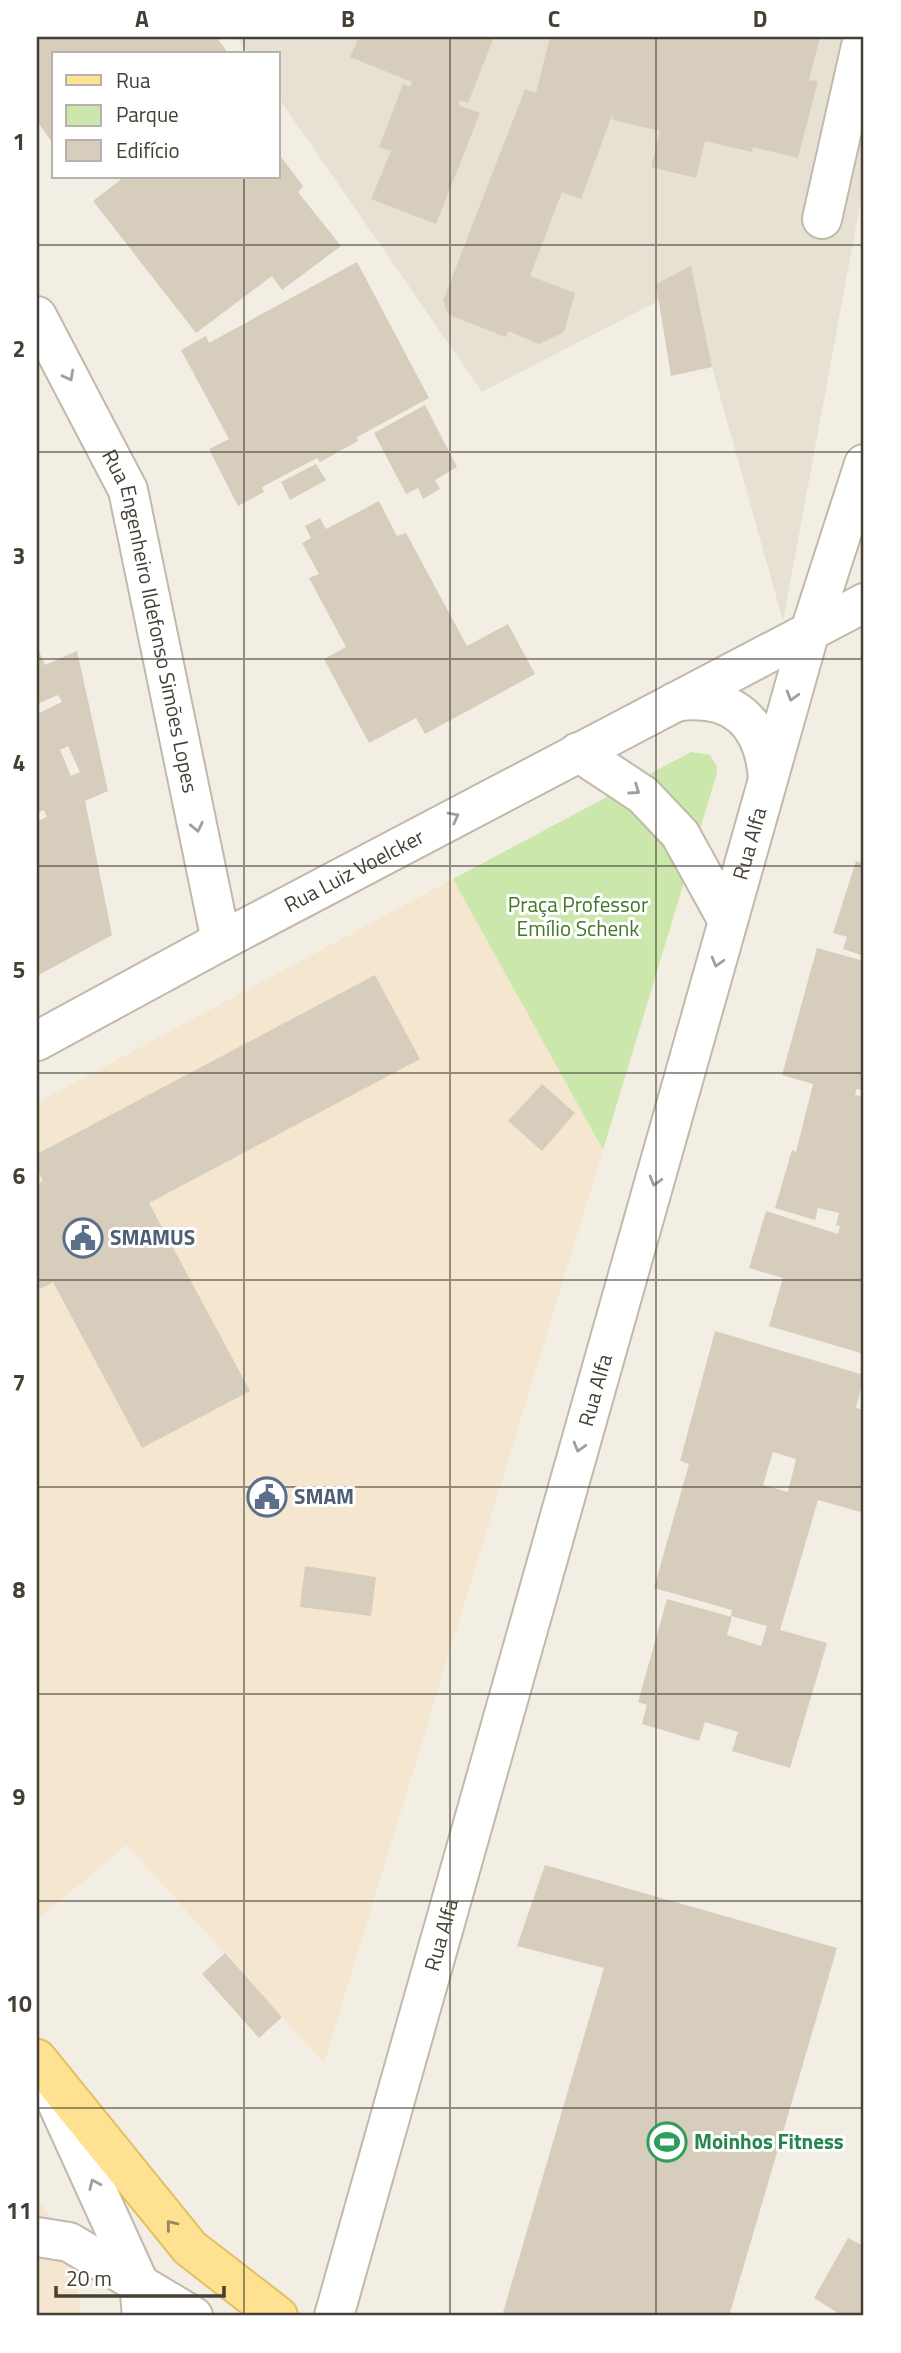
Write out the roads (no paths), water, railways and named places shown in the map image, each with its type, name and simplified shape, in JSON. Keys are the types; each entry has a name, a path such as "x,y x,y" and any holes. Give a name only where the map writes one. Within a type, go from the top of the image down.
{"main road":[{"path":"37,2059 190,2248 278,2316"}],"street":[{"path":"822,219 863,37"},
{"name":"Rua Engenheiro Ildefonso Simões Lopes","path":"37,316 128,490 220,941"},
{"name":"Rua Alfa","path":"334,2316 810,631 864,464"},
{"name":"Rua Luiz Voelcker","path":"37,1041 220,941 864,603"},
{"name":"Rua Luiz Voelcker","path":"673,702 698,699 721,703 741,715 758,732 766,755 768,779"},
{"path":"578,752 643,795 680,834 728,921"},
{"path":"37,2059 140,2300"},
{"path":"53,2239 140,2300 193,2316"}],"place":[{"name":"SMAMUS","path":"83,1238"},
{"name":"SMAM","path":"267,1497"},
{"name":"Moinhos Fitness","path":"667,2142"}],"park label":[{"name":"Praça Professor Emílio Schenk","path":"578,917"}]}
